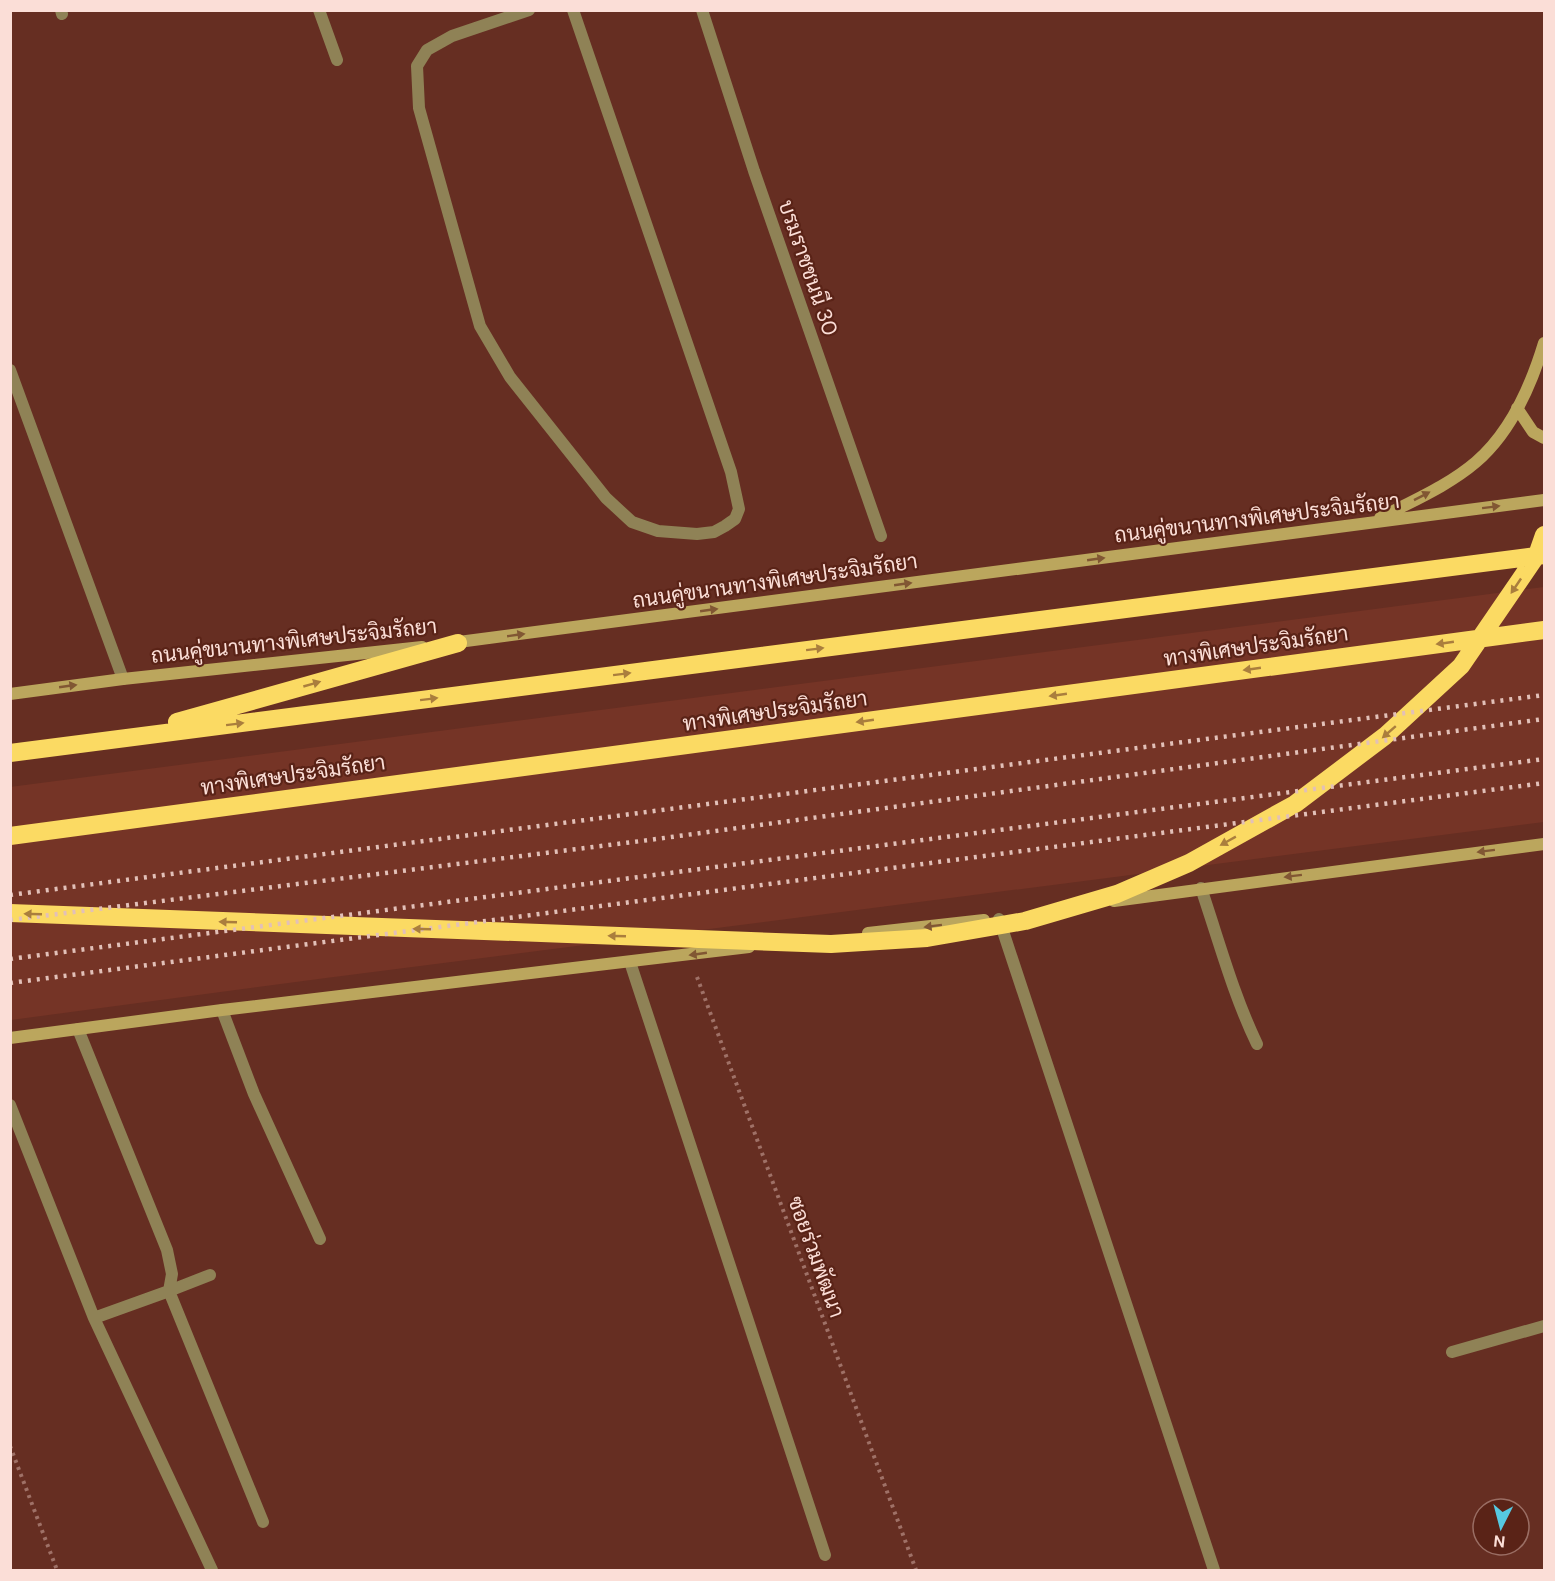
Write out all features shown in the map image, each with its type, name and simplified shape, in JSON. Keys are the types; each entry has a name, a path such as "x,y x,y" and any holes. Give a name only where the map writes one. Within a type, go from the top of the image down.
{"highway":[{"path":"10,913 831,944 927,938 1025,921 1117,894 1189,863 1304,797 1385,736 1461,666 1537,555 1545,535"},
{"path":"10,755 1545,555"},
{"name":"ทางพิเศษประจิมรัถยา","path":"10,836 1545,630"},
{"path":"10,755 113,738 168,725 458,643"}],"main road":[{"path":"1370,522 1447,483 1477,461 1505,429 1533,380 1545,343"},
{"path":"1517,408 1533,432 1545,438"},
{"name":"ถนนคู่ขนานทางพิเศษประจิมรัถยา","path":"10,694 123,679 458,643 1545,500"},
{"path":"10,1038 222,1010 999,918 1201,888 1545,844"}],"street":[{"path":"319,10 337,60"},
{"path":"529,10 452,36 427,50 417,66 419,108 480,326 510,377 606,498 632,522 658,531 697,534 714,532 735,519 739,509 731,472 573,10"},
{"name":"บรมราชชนนี 30","path":"702,10 753,171 881,536"},
{"path":"10,370 123,679"},
{"path":"1201,888 1229,977 1257,1044"},
{"path":"999,918 1214,1570"},
{"path":"630,962 825,1554"},
{"path":"222,1010 254,1094 320,1239"},
{"path":"78,1029 167,1250 172,1274 169,1292 263,1522"},
{"path":"10,1105 94,1318 212,1570"},
{"path":"94,1318 210,1275"},
{"path":"1452,1352 1545,1326"}],"path":[{"name":"ซอยร่วมพัฒนา","path":"689,955 916,1570"},
{"path":"10,1446 57,1570"}],"shaded area":[{"path":"1544,587 1544,822 11,1020 10,787"}],"railway":[{"path":"10,895 1544,695"},
{"path":"10,920 649,840 1544,719"},
{"path":"10,959 1544,759"},
{"path":"10,983 1544,783"}]}
